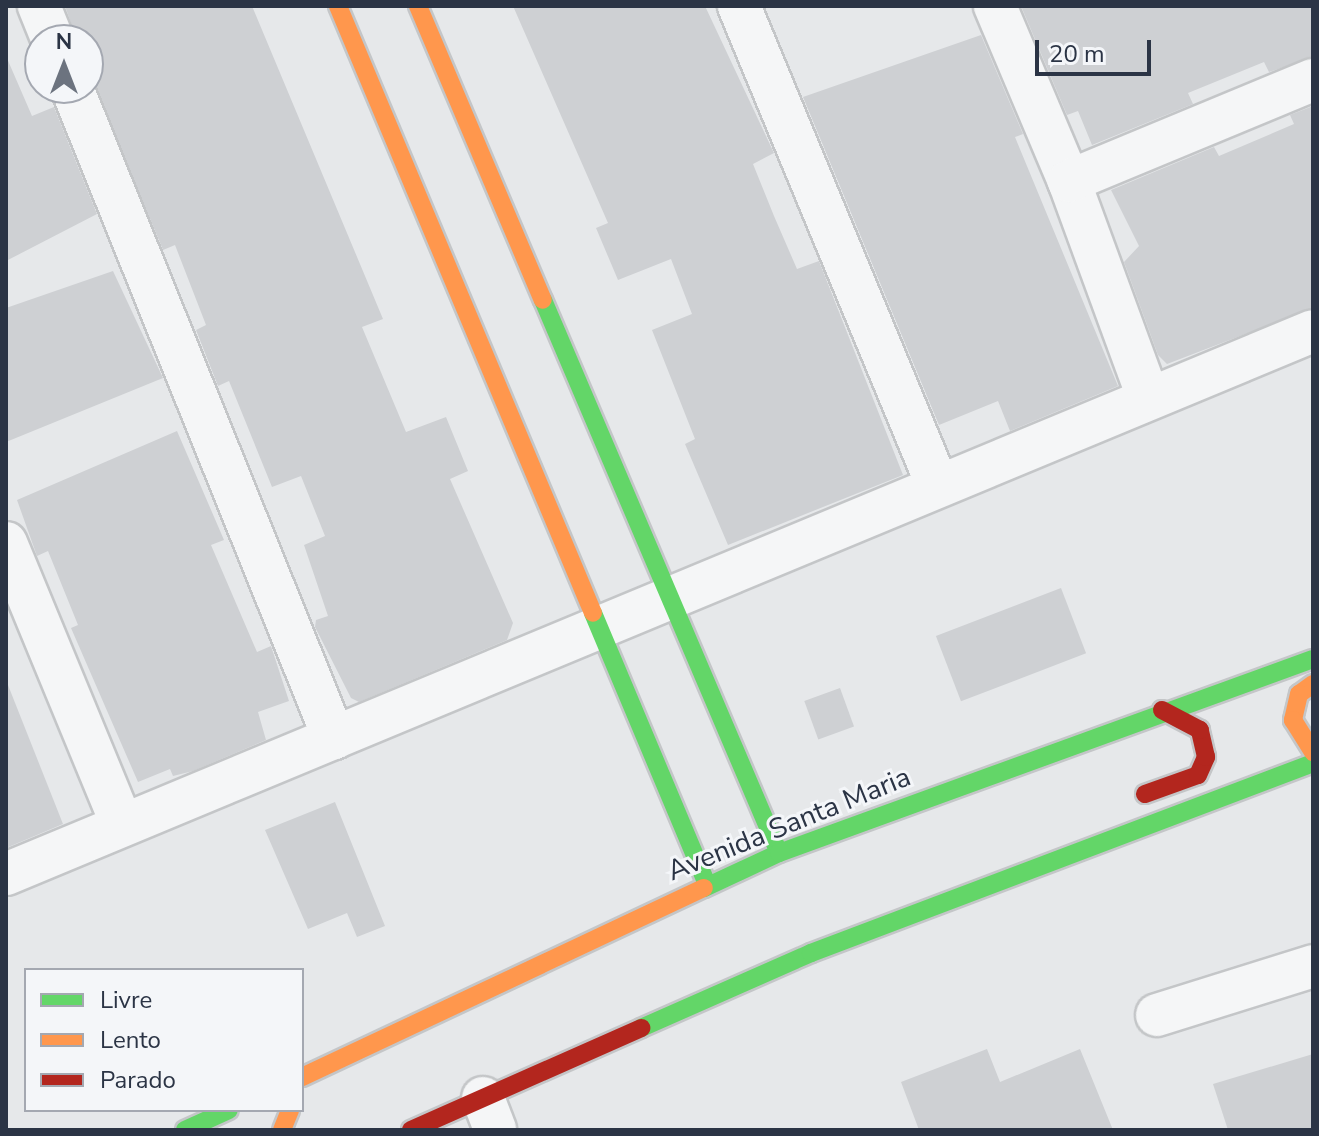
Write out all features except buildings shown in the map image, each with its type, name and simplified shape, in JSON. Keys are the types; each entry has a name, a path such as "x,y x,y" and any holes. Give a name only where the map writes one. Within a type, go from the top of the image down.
{"main road":[{"path":"338,6 603,627 707,884"},
{"path":"418,6 779,853"},
{"name":"Avenida Santa Maria","path":"304,1076 494,989 707,884 779,853 1162,710 1313,659"},
{"path":"1313,684 1299,694 1293,720 1313,752"},
{"path":"1126,802 1198,775 1204,766 1205,737 1162,710"},
{"path":"411,1130 489,1114 988,881 1313,763"},
{"path":"988,881 1019,853"},
{"path":"356,1075 449,1029 494,989"},
{"path":"185,1130 225,1112"}],"street":[{"path":"739,6 937,484"},
{"path":"995,6 1069,181 1148,397"},
{"path":"1069,181 1313,80"},
{"path":"78,104 334,738"},
{"path":"6,874 603,627 937,484 1313,331"},
{"path":"6,543 23,626 122,825"},
{"path":"1157,1015 1313,966"}],"traffic: fast":[{"path":"543,300 779,853"},
{"path":"593,613 707,884"},
{"path":"704,888 779,853 1313,659"},
{"path":"641,1028 811,953 1313,763"},
{"path":"185,1130 225,1112"}],"traffic: slow":[{"path":"338,6 593,613"},
{"path":"418,6 543,300"},
{"path":"1313,684 1299,694 1293,720 1313,752"},
{"path":"304,1076 704,888"},
{"path":"282,1130 289,1112"}],"traffic: jam":[{"path":"1145,794 1198,775 1206,757 1200,730 1162,710"},
{"path":"411,1130 641,1028"}]}
